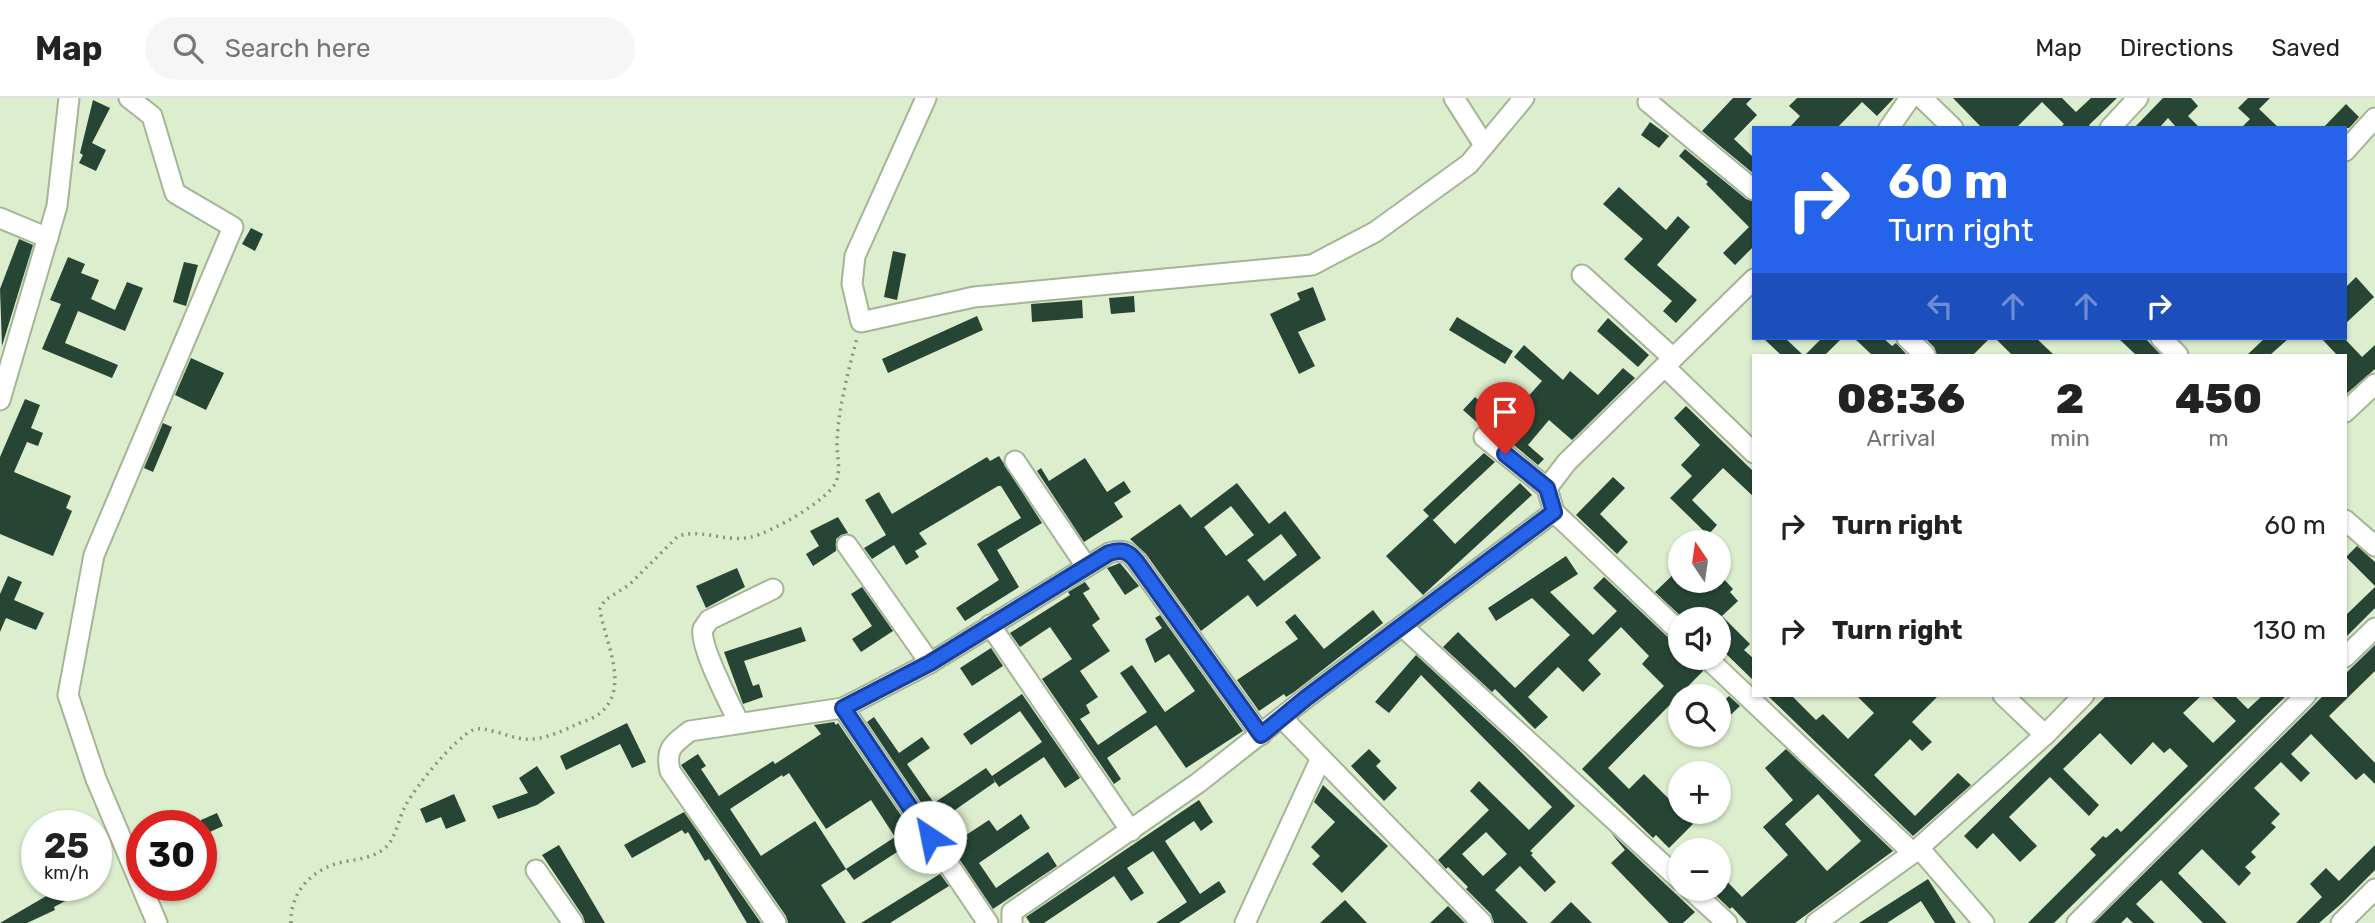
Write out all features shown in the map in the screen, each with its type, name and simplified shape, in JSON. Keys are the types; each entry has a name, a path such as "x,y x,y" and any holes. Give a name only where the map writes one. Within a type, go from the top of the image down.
{"street":[{"path":"0,400 57,206 69,98"},
{"path":"129,98 152,116 175,193 233,227 94,555 68,695 96,779 157,923"},
{"path":"926,98 855,256 852,285 861,322 974,297 1312,265 1375,232 1469,164 1524,98"},
{"path":"1454,98 1484,145"},
{"path":"1890,126 1910,98"},
{"path":"1922,98 1951,126"},
{"path":"2112,126 2138,98"},
{"path":"1648,102 1752,188"},
{"path":"2347,149 2375,118"},
{"path":"0,218 48,238"},
{"path":"1582,275 1752,451"},
{"path":"1547,488 1567,462 1752,281"},
{"path":"1909,340 1924,354"},
{"path":"2347,410 2375,384"},
{"path":"1484,437 1547,488 1554,512 1668,621"},
{"path":"1015,461 1086,566"},
{"path":"1007,919 1261,735 1554,512"},
{"path":"2347,522 2375,546"},
{"path":"847,545 930,663"},
{"path":"776,923 670,771 667,758 673,744 690,731 843,708 930,663 1109,553 1124,550 1129,553 1261,735"},
{"path":"739,723 717,678 703,636 703,628 709,620 772,589"},
{"path":"990,625 1131,831"},
{"path":"1402,626 1668,869"},
{"path":"2347,655 2375,628"},
{"path":"1720,670 1916,850 1984,923"},
{"path":"2005,697 2045,735"},
{"path":"1816,923 1916,850 2045,735 2082,697"},
{"path":"2077,923 2304,697"},
{"path":"843,708 988,923"},
{"path":"1282,718 1482,923"},
{"path":"1245,923 1321,758"},
{"path":"536,870 573,923"},
{"path":"2341,923 2375,889"},
{"path":"1703,901 1727,923"}],"path":[{"path":"291,923 290,914 295,895 305,881 335,864 366,857 388,846 404,807 424,776 470,731 481,728 511,738 531,740 565,730 599,714 613,697 616,676 600,609 605,600 629,584 677,537 686,533 729,540 752,537 788,522 831,491 839,471 837,444 843,401 861,322"}],"building":[{"path":"1733,98 1752,98 1746,104 1757,115 1734,139 1752,156 1752,172 1702,131"},
{"path":"1797,98 1894,98 1877,116 1862,102 1839,126 1791,126 1800,116 1789,106"},
{"path":"1953,98 2062,98 2076,112 2091,98 2117,98 2090,126 2062,126 2064,124 2042,102 2018,126 1980,126"},
{"path":"2163,98 2191,98 2198,106 2188,116 2198,126 2175,126 2168,118 2161,126 2136,126"},
{"path":"2248,98 2270,98 2259,109 2277,126 2243,126 2250,119 2238,108"},
{"path":"93,100 110,108 92,143 106,150 96,171 79,163 83,155 80,153"},
{"path":"2346,104 2359,117 2349,128 2325,126"},
{"path":"1650,122 1669,136 1659,148 1641,135"},
{"path":"1685,149 1752,201 1752,248 1735,265 1723,253 1749,227 1706,184 1708,182 1679,156"},
{"path":"1619,187 1666,230 1678,216 1690,227 1657,265 1697,300 1676,323 1663,311 1672,301 1624,259 1643,239 1603,204"},
{"path":"251,228 263,234 255,251 242,244"},
{"path":"19,239 33,245 2,346 0,289"},
{"path":"893,251 906,254 897,300 884,297"},
{"path":"68,257 85,264 81,273 99,280 91,299 115,310 127,282 143,288 125,331 78,311 65,343 118,365 112,378 42,349 61,304 50,300"},
{"path":"184,262 198,265 186,306 173,302"},
{"path":"2356,277 2374,297 2347,322 2347,286"},
{"path":"1313,287 1326,320 1298,332 1315,366 1299,374 1270,314 1300,300 1297,293"},
{"path":"1134,296 1135,312 1111,314 1109,298"},
{"path":"1082,300 1083,318 1032,322 1031,304"},
{"path":"977,316 983,330 888,373 882,359"},
{"path":"1457,317 1513,351 1505,364 1449,330"},
{"path":"1608,318 1649,355 1638,367 1597,331"},
{"path":"1765,340 1787,340 1802,354 1780,354"},
{"path":"1820,340 1840,340 1826,354 1806,354"},
{"path":"1856,340 1885,340 1892,346 1896,343 1906,354 1871,354"},
{"path":"1927,340 1988,340 1974,354 1937,354"},
{"path":"1997,340 2038,340 2053,354 2011,354"},
{"path":"2120,340 2147,340 2160,354 2135,354"},
{"path":"2263,340 2287,340 2271,354 2248,354"},
{"path":"2323,340 2346,340 2362,357 2375,345 2375,369 2347,393 2347,354 2336,354"},
{"path":"1524,345 1563,380 1570,371 1598,395 1623,368 1635,378 1572,440 1549,420 1528,445 1544,459 1538,465 1492,427 1480,425 1463,410 1475,397 1504,423 1542,381 1514,357"},
{"path":"191,358 224,373 206,410 175,395"},
{"path":"25,399 40,405 31,428 43,433 38,446 27,442 14,472 71,496 66,508 72,511 53,556 0,534 0,457"},
{"path":"1686,406 1752,470 1752,495 1723,468 1692,500 1717,525 1712,530 1703,530 1670,498 1692,476 1681,465 1700,445 1674,418"},
{"path":"163,423 172,427 153,472 144,468"},
{"path":"1484,453 1495,462 1433,520 1430,517 1455,544 1520,483 1532,495 1423,595 1386,556 1429,516 1423,510"},
{"path":"999,456 1042,523 997,550 1019,587 965,621 956,608 999,580 977,544 1021,518 1001,486 919,533 927,544 915,551 919,557 906,565 894,545 872,559 864,548 886,535 865,500 879,492 892,514 987,457 990,461"},
{"path":"1085,458 1107,492 1124,481 1131,492 1114,503 1123,517 1084,542 1037,471 1041,468 1049,481"},
{"path":"1613,477 1625,488 1600,514 1628,542 1617,554 1576,515"},
{"path":"1237,483 1269,524 1285,511 1321,558 1257,607 1248,595 1201,631 1146,554 1130,539 1180,504 1191,518","holes":["1231,506 1254,535 1226,556 1204,527","1281,534 1297,555 1264,581 1247,560"]},
{"path":"838,517 848,533 836,539 836,551 813,566 806,554 819,546 810,531"},
{"path":"2357,546 2375,562 2375,586 2347,558"},
{"path":"1566,556 1578,574 1550,592 1593,635 1617,611 1593,588 1604,577 1668,637 1668,670 1702,670 1690,684 1668,684 1668,707 1608,768 1629,789 1644,774 1668,798 1668,824 1693,824 1679,838 1668,838 1668,847 1656,835 1653,838 1582,769 1664,686 1642,664 1649,656 1621,627 1588,660 1601,674 1583,692 1558,667 1528,697 1548,717 1535,729 1495,689 1492,692 1443,647 1458,632 1515,688 1570,635 1532,598 1496,621 1488,608"},
{"path":"1120,563 1139,586 1125,595 1107,568"},
{"path":"737,568 745,587 706,608 696,586"},
{"path":"8,576 22,582 14,600 44,613 36,630 6,618 0,632 0,594"},
{"path":"1668,580 1668,593 1731,593 1738,601 1731,608 1671,607 1655,592"},
{"path":"1085,582 1090,589 1083,593 1100,619 1092,625 1110,651 1080,671 1098,697 1086,705 1090,713 1080,719 1098,745 1147,712 1120,673 1132,665 1165,712 1195,691 1169,654 1155,663 1145,639 1162,628 1155,618 1160,615 1243,731 1186,768 1156,725 1107,758 1121,779 1114,784 1042,679 1072,659 1050,627 1020,647 1010,633 1070,595 1068,592"},
{"path":"862,587 893,631 861,652 852,639 872,626 851,594"},
{"path":"2375,587 2375,608 2347,636 2347,614"},
{"path":"1373,610 1383,623 1294,692 1286,697 1284,694 1259,711 1237,680 1298,639 1285,622 1295,614 1324,649"},
{"path":"1731,625 1750,644 1744,650 1752,657 1752,679 1731,659"},
{"path":"801,627 806,641 744,661 753,686 759,684 763,697 743,704 724,652"},
{"path":"2375,645 2375,671 2329,716 2375,763 2375,784 2364,773 2356,780 2311,734 2291,754 2310,773 2301,782 2281,762 2254,788 2280,814 2271,823 2276,827 2251,852 2256,857 2245,867 2251,873 2239,886 2202,849 2178,873 2227,923 2203,923 2161,880 2136,904 2155,923 2133,923 2127,917 2121,923 2094,923 2322,697 2347,697 2347,672"},
{"path":"991,648 1003,666 972,686 960,668"},
{"path":"1416,655 1515,746 1575,806 1530,851 1556,882 1545,892 1520,866 1495,890 1528,923 1494,923 1491,914 1466,889 1468,887 1438,860 1489,810 1470,791 1479,781 1529,830 1552,807 1421,675 1389,713 1375,702","holes":["1486,832 1507,854 1483,876 1462,854"]},
{"path":"1022,694 1080,778 1065,788 1044,757 999,787 992,777 995,782 945,817 960,839 989,820 997,831 1021,814 1030,828 979,863 996,888 1048,852 1057,866 993,909 867,722 874,717 899,753 922,737 930,748 907,764 934,803 986,768 992,776 1042,742 1020,711 971,745 963,734"},
{"path":"1769,697 1793,697 1816,720 1823,714 1848,739 1874,713 1858,697 1937,697 1912,722 1932,742 1922,751 1910,739 1874,775 1915,816 1958,773 1971,785 1913,836"},
{"path":"2105,697 2200,697 2183,713 2213,743 2236,721 2212,697 2236,697 2248,709 2261,697 2285,697 2054,923 2028,923 2096,855 2090,849 2103,836 2106,838 2117,828 2121,832 2188,766 2170,748 2164,753 2153,742 2131,765 2100,733 2063,769 2099,805 2089,816 2050,777 2009,817 2037,846 2020,862 1993,833 1977,849 1964,836"},
{"path":"1731,698 1740,706 1731,715"},
{"path":"627,723 646,762 632,768 620,744 566,770 560,756"},
{"path":"838,723 917,839 854,880 846,869 821,885 846,923 788,923 786,916 681,765 698,754 706,766 701,769 719,796 773,761 775,764 821,734 814,725","holes":["789,773 826,829 871,800 895,837 846,869 815,821 761,856 730,809"]},
{"path":"1369,749 1381,761 1376,766 1397,788 1384,801 1351,766"},
{"path":"1786,749 1893,851 1795,923 1747,923 1732,907 1730,909 1722,901 1731,901 1731,886 1742,897 1788,855 1763,827 1793,800 1765,768","holes":["1818,794 1861,841 1827,871 1785,824"]},
{"path":"537,766 555,793 537,805 498,819 492,806 528,793 519,778"},
{"path":"1323,785 1388,846 1342,893 1312,864 1320,856 1311,847 1335,822 1314,802"},
{"path":"454,794 466,821 446,829 441,817 426,823 420,809"},
{"path":"1199,800 1213,822 1201,831 1194,821 1165,841 1200,894 1219,881 1226,892 1179,923 1156,923 1187,902 1153,851 1127,868 1144,893 1131,901 1114,876 1044,923 1030,923 1026,917"},
{"path":"684,812 761,923 747,923 709,859 705,861 688,832 685,834 682,830 632,858 624,845"},
{"path":"217,813 223,826 217,829"},
{"path":"1611,833 1668,887 1668,901 1683,901 1695,912 1683,923 1669,923 1611,863 1625,850"},
{"path":"559,845 605,923 585,923 542,855"},
{"path":"2375,845 2375,870 2341,904 2319,923 2296,923 2322,897 2310,884 2326,868 2339,881"},
{"path":"940,874 949,886 890,923 861,923"},
{"path":"1928,879 1956,923 1935,923 1921,901 1887,923 1859,923"},
{"path":"1345,900 1367,923 1320,923"},
{"path":"38,901 65,901 54,907 55,910 27,923 0,923"},
{"path":"1571,902 1592,923 1550,923"},
{"path":"1448,906 1465,923 1430,923"}],"route":[{"path":"930,837 843,708 930,663 1109,553 1124,550 1136,561 1261,735 1306,698 1554,512 1547,488 1505,454"}]}
